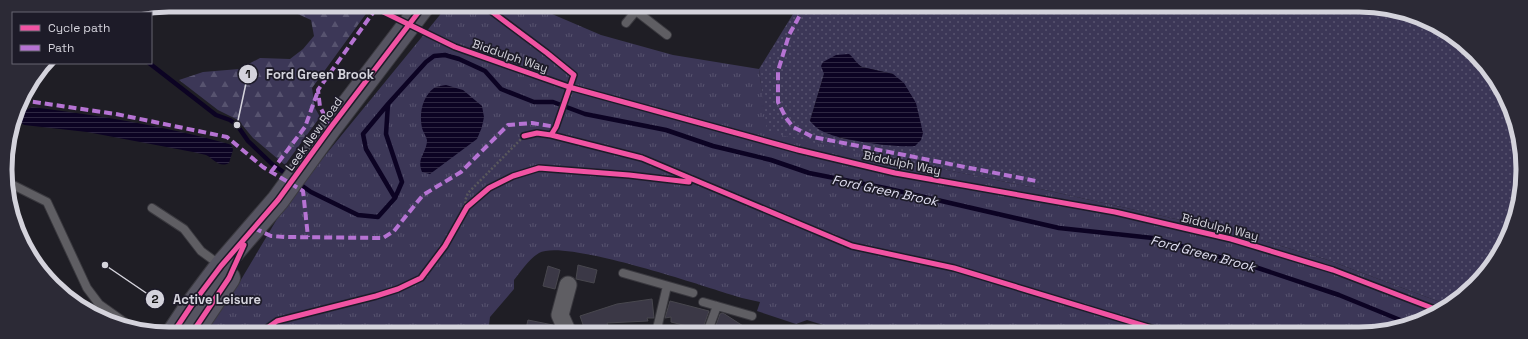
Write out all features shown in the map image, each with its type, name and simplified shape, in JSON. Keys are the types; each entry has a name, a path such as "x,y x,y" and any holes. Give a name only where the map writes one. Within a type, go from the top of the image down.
{"highway":[{"name":"Leek New Road","path":"177,327 221,266 278,200 419,12"},
{"name":"Leek New Road","path":"196,327 229,278 248,236"}],"street":[{"path":"565,327 560,315 568,285"}],"lane":[{"path":"626,23 635,12"},
{"path":"642,12 667,35"},
{"path":"12,185 47,202 87,288 99,304 121,320"},
{"path":"152,208 184,229 201,251 221,266"},
{"path":"623,273 693,293"},
{"path":"657,327 666,286"},
{"path":"703,302 752,316"},
{"path":"709,327 717,306"}],"path":[{"path":"467,207 465,201 468,193 524,136 529,134"},
{"path":"464,214 467,207 473,203"}],"green space":[{"path":"293,12 367,12 312,88 315,108 320,117 285,165 253,138 238,120 218,110 179,80 203,72 239,69 260,58 290,59 303,49 314,36 311,20"},
{"path":"442,12 547,12 601,35 673,55 759,69 767,131 796,139 1045,190 1230,231 1325,259 1442,303 1428,311 1409,319 1369,327 830,327 807,320 796,324 757,311 760,302 742,298 637,266 576,252 554,250 539,253 522,269 514,280 514,289 490,317 489,327 210,327 239,283 280,214 318,164"},
{"path":"794,12 1369,12 1399,17 1428,28 1462,51 1477,66 1495,91 1508,119 1515,149 1516,180 1508,220 1495,248 1470,281 1442,303 1325,259 1230,231 1045,190 887,158 1363,327 1361,327 579,85 766,131 759,69","holes":["859,65 893,74 915,146 885,145 840,138 810,121 824,74"]}],"shaded area":[{"path":"849,54 862,67 893,74 904,83 916,103 923,133 921,140 915,146 882,145 840,137 820,130 810,121 824,74 821,66 823,62 836,55"},
{"path":"446,85 463,90 482,106 484,117 477,139 430,174 422,172 420,167 421,159 427,145 427,140 421,123 422,106 427,96 435,87"},
{"path":"32,107 106,117 156,126 229,144 232,146 233,150 229,163 219,164 206,155 193,152 87,132 24,125 21,123 23,112"}],"building":[{"path":"578,265 597,270 594,283 576,279"},
{"path":"548,266 560,270 555,289 543,286"},
{"path":"652,299 654,318 647,318 648,321 607,323 609,327 584,327 580,316 617,304"},
{"path":"670,301 709,311 703,327 691,327 671,322 671,317 665,318"},
{"path":"723,313 745,327 715,327 720,314"},
{"path":"528,320 553,325 554,327 526,327"}],"waterway":[{"name":"Ford Green Brook","path":"298,183 311,192 358,215 378,217 395,198 402,182 386,134 388,104 426,62 434,56 445,55 459,59 485,71 501,89 534,102 553,102 585,114 666,130 713,146 771,160 809,173 885,188 1059,228 1153,238 1258,268 1339,295 1403,321"},
{"name":"Ford Green Brook","path":"150,64 216,115 230,120 237,125 248,141 272,164 289,176"},
{"name":"Ford Green Brook","path":"388,104 363,134 366,149 395,198"}],"marked path":[{"path":"331,127 320,107 318,90 373,12"},
{"path":"802,12 789,35 778,71 778,102 786,118 793,127 813,137 1036,181"},
{"path":"271,172 305,127 318,91"},
{"path":"28,101 116,114 227,137 263,167 303,191 308,237"},
{"path":"254,228 271,236 383,238 394,231 423,195 461,172 508,125 532,123 556,127"}],"cycle path":[{"name":"Biddulph Way","path":"383,12 455,47 569,87 798,150 895,173 1115,212 1231,239 1333,270 1433,308"},
{"path":"177,327 221,266 278,200 331,127 419,12"},
{"name":"Biddulph Way","path":"492,12 574,75 556,127 551,135"},
{"path":"524,136 537,133 551,135 642,158 852,246 954,268 1148,327"},
{"path":"268,327 277,321 398,289 421,278 445,246 467,207 489,188 513,176 539,168 629,175 689,182"},
{"path":"196,327 229,278 244,245"}],"place":[{"name":"Ford Green Brook","path":"237,125"},
{"name":"Active Leisure","path":"105,265"}]}
